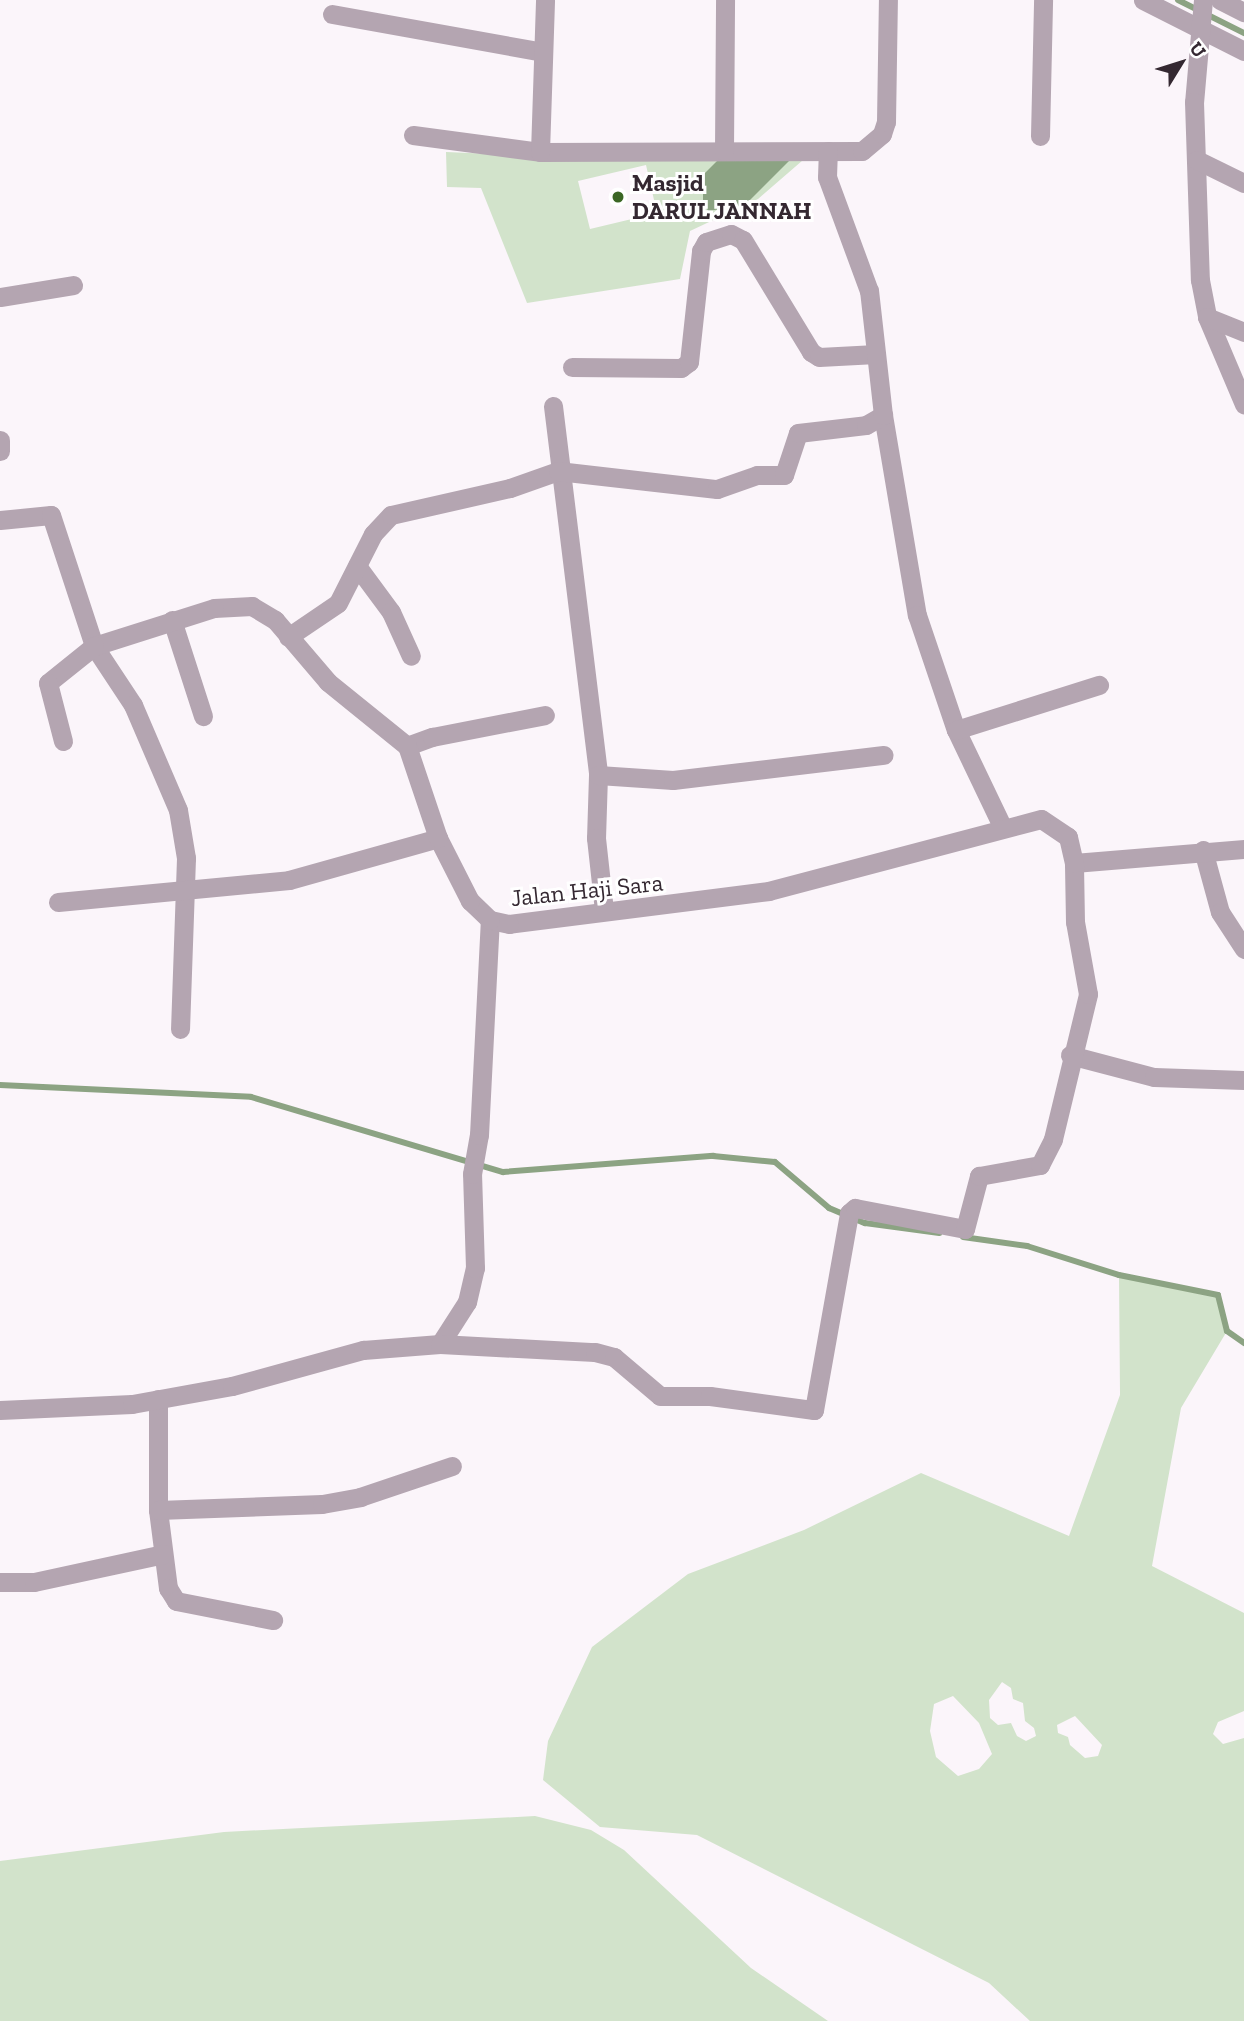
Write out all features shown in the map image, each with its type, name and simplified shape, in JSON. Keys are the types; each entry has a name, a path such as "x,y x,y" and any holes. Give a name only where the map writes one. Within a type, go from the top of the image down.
{"street":[{"path":"540,152 545,0"},
{"path":"724,151 725,0"},
{"path":"413,135 540,152 862,150 882,134 888,0"},
{"path":"1040,136 1043,0"},
{"path":"1143,0 1244,51"},
{"path":"1203,0 1197,160 1200,280 1207,317 1244,404"},
{"path":"1220,0 1244,12"},
{"path":"332,14 543,52"},
{"path":"828,151 827,177 869,291 883,415 917,615 956,730 1003,828"},
{"path":"1197,160 1244,183"},
{"path":"572,367 681,368 693,351 702,251 706,242 731,234 743,240 810,352 820,358 876,354"},
{"path":"0,297 73,285"},
{"path":"1207,317 1244,332"},
{"path":"553,406 558,471 598,775 596,838 604,911"},
{"path":"288,637 338,603 373,534 391,515 510,488 558,471 717,489 757,475 784,475 798,433 866,425 883,415"},
{"path":"0,440 0,451"},
{"path":"0,520 51,515 94,646 133,705 160,760 178,810 186,888 180,1029"},
{"path":"358,566 391,612 411,656"},
{"path":"63,741 48,683 94,646 214,608 252,606 275,621 328,682 407,746 432,737 545,715"},
{"path":"172,620 202,716"},
{"path":"956,730 1099,685"},
{"name":"Jalan Haji Sara","path":"407,746 438,838 470,901 490,920 509,924 604,911 662,908 769,891 1041,820 1051,823 1068,837 1074,863"},
{"path":"598,775 673,780 884,755"},
{"path":"58,902 289,880 438,838"},
{"path":"0,1410 158,1399 232,1386 363,1350 440,1344 595,1352 614,1357 660,1396 710,1396 814,1410 848,1218 855,1208 965,1229 979,1176 1031,1169 1047,1156 1070,1055 1088,994 1075,922 1074,863 1203,850 1244,849"},
{"path":"1203,850 1220,912 1244,949"},
{"path":"440,1344 467,1302 475,1268 472,1174 479,1135 490,920"},
{"path":"1070,1055 1154,1077 1244,1080"},
{"path":"158,1399 158,1510 168,1588 176,1601 273,1619"},
{"path":"158,1510 322,1504 360,1497 452,1466"},
{"path":"0,1582 34,1582 163,1554"}],"shaded area":[{"path":"446,152 625,160 810,154 758,199 690,231 680,279 527,303 481,188 447,187","holes":["646,165 657,213 590,229 578,181"]},
{"path":"720,158 791,159 745,205 708,211 703,200 703,175"},
{"path":"1119,1275 1218,1295 1227,1331 1181,1408 1152,1566 1244,1613 1244,1711 1218,1722 1213,1734 1223,1744 1244,1738 1244,2021 1030,2021 989,1983 697,1835 600,1827 543,1780 548,1741 592,1647 688,1574 804,1530 921,1473 1069,1536 1120,1395","holes":["1002,1682 1011,1688 1013,1699 1023,1703 1025,1721 1034,1728 1036,1736 1026,1741 1017,1736 1011,1723 998,1725 990,1718 989,1700","953,1696 979,1723 992,1754 979,1769 958,1776 936,1757 930,1731 934,1704","1075,1716 1102,1745 1098,1756 1085,1758 1070,1745 1068,1737 1058,1733 1057,1725"]},
{"path":"535,1816 591,1830 624,1850 751,1968 828,2021 0,2021 0,1861 224,1832"}],"waterway":[{"path":"1178,0 1244,33"},
{"path":"0,1085 251,1097 503,1172 713,1156 775,1162 829,1208 865,1223 939,1233"},
{"path":"963,1237 1027,1246 1119,1275 1218,1295 1227,1331 1244,1343"}],"place":[{"name":"Masjid DARUL JANNAH","path":"618,197"}]}
